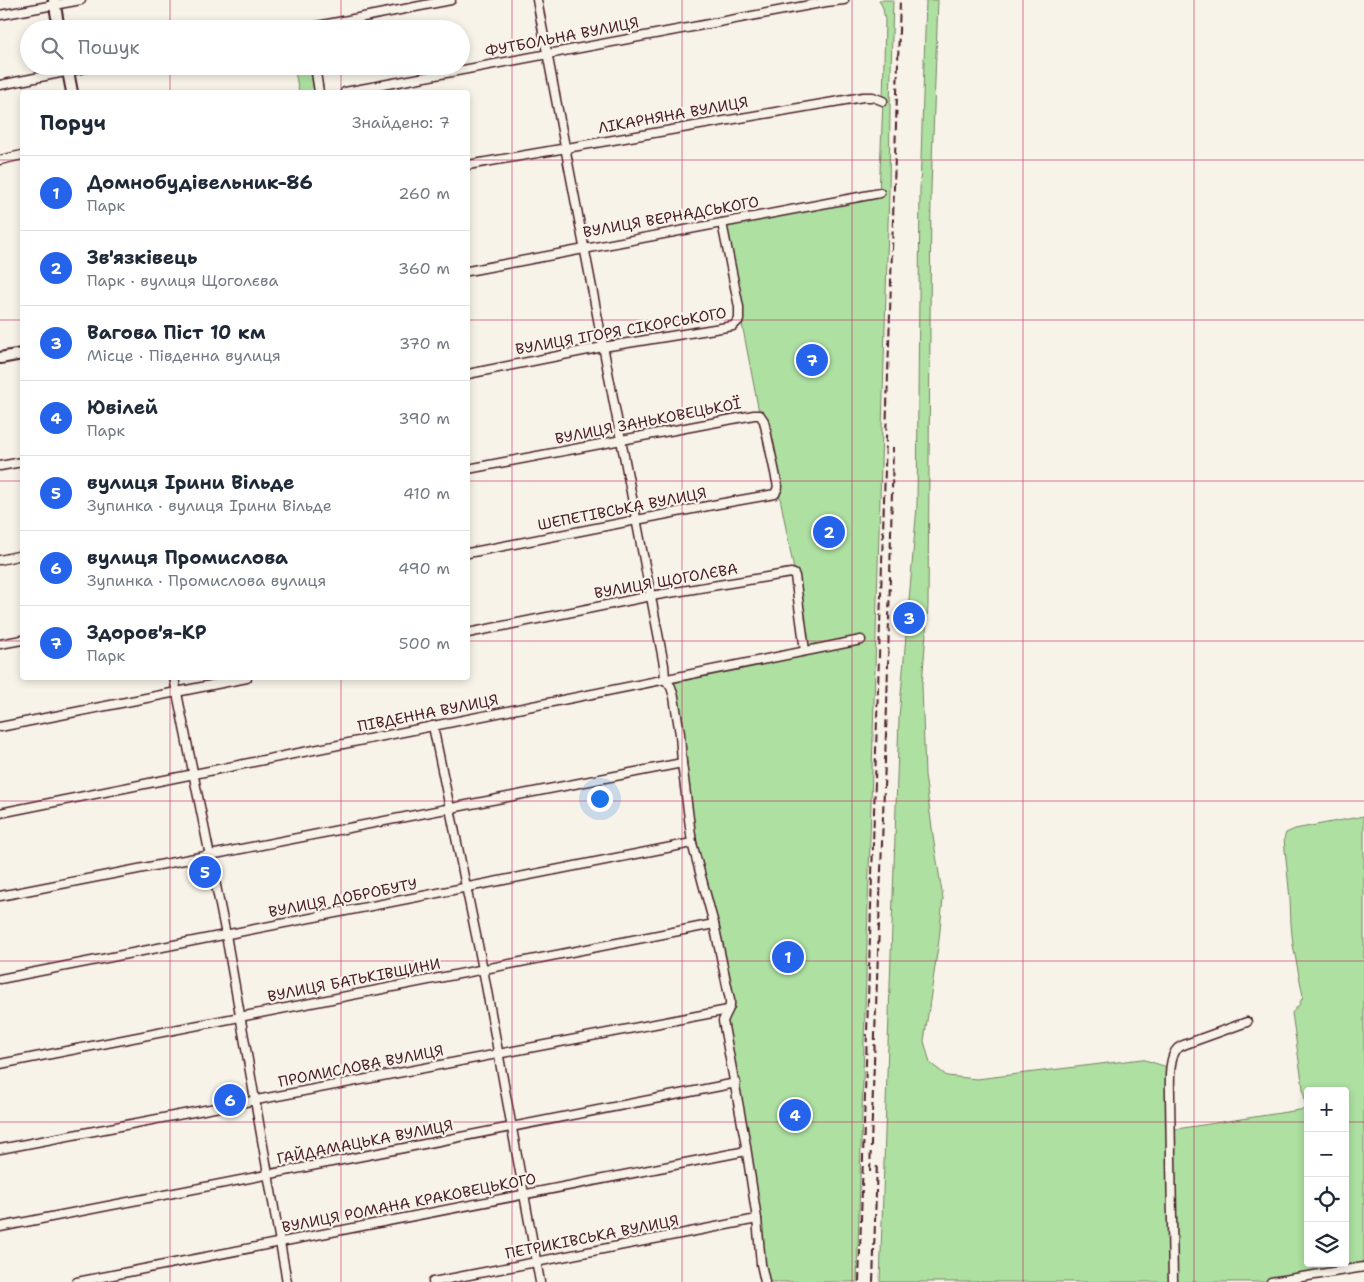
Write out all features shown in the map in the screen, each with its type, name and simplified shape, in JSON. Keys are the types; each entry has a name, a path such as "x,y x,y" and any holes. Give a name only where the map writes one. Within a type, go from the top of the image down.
{"street":[{"path":"0,16 54,2 81,0"},
{"path":"348,20 451,0"},
{"path":"537,0 622,440 665,679 674,697 692,843 714,924 730,1000 723,1022 736,1083 765,1282"},
{"name":"ФУТБОЛЬНА ВУЛИЦЯ","path":"470,68 844,0"},
{"path":"54,2 57,20"},
{"path":"0,85 42,75"},
{"path":"68,75 72,90"},
{"path":"316,75 319,90"},
{"name":"ФУТБОЛЬНА ВУЛИЦЯ","path":"356,90 435,75"},
{"name":"ЛІКАРНЯНА ВУЛИЦЯ","path":"470,166 863,97 873,97 883,101"},
{"path":"0,160 20,155"},
{"name":"ВУЛИЦЯ ВЕРНАДСЬКОГО","path":"470,270 880,193"},
{"name":"ВУЛИЦЯ ІГОРЯ СІКОРСЬКОГО","path":"470,374 603,347 735,325 739,320 739,307 722,223"},
{"path":"0,358 20,354"},
{"name":"ВУЛИЦЯ ЗАНЬКОВЕЦЬКОЇ","path":"470,469 760,415 764,421 778,487"},
{"path":"0,466 20,462"},
{"name":"ШЕПЕТІВСЬКА ВУЛИЦЯ","path":"470,553 774,494 778,487"},
{"path":"0,560 20,555"},
{"name":"ВУЛИЦЯ ЩОГОЛЄВА","path":"470,633 651,596 791,573 794,574 805,651"},
{"path":"0,644 20,640"},
{"name":"ПІВДЕННА ВУЛИЦЯ","path":"0,813 862,640"},
{"path":"174,680 226,935 287,1282"},
{"path":"0,728 238,680"},
{"path":"433,726 483,969 540,1282"},
{"path":"0,896 682,763"},
{"name":"ВУЛИЦЯ ДОБРОБУТУ","path":"0,979 692,843"},
{"name":"ВУЛИЦЯ БАТЬКІВЩИНИ","path":"0,1064 714,924"},
{"name":"ПРОМИСЛОВА ВУЛИЦЯ","path":"0,1149 728,1010"},
{"path":"1173,1282 1170,1068 1174,1054 1186,1044 1248,1022"},
{"name":"ГАЙДАМАЦЬКА ВУЛИЦЯ","path":"0,1228 736,1083"},
{"name":"ВУЛИЦЯ РОМАНА КРАКОВЕЦЬКОГО","path":"77,1282 746,1151"},
{"name":"ПЕТРИКІВСЬКА ВУЛИЦЯ","path":"433,1282 757,1219"},
{"path":"1271,1282 1364,1267"}],"green space":[{"path":"879,0 893,0 857,1282 767,1282 724,1021 726,1015 733,1012 718,924 696,843 673,681 766,663 806,650 795,575 765,420 759,412 723,225 879,195 885,20 883,8"},
{"path":"926,0 938,0 931,189 928,606 922,685 925,775 943,898 939,940 924,1041 930,1063 947,1076 977,1079 1142,1059 1170,1068 1170,1130 1304,1109 1304,1267 1349,1267 1349,1087 1304,1087 1304,1095 1292,1013 1299,1005 1303,996 1293,945 1284,839 1286,833 1295,829 1364,816 1364,1267 1271,1282 880,1282 899,718 917,506 920,191"},
{"path":"296,75 311,75 314,90 299,90"}],"railway":[{"path":"859,1282 900,0"},
{"path":"870,1172 887,706 893,447"},
{"path":"873,1282 877,1162"}],"place":[{"name":"Здоров'я-КР","path":"812,360"},
{"name":"Зв'язківець","path":"829,532"},
{"name":"Вагова Піст 10 км","path":"909,618"},
{"name":"вулиця Ірини Вільде","path":"205,872"},
{"name":"Домнобудівельник-86","path":"788,957"},
{"name":"вулиця Промислова","path":"230,1100"},
{"name":"Ювілей","path":"795,1115"}]}
